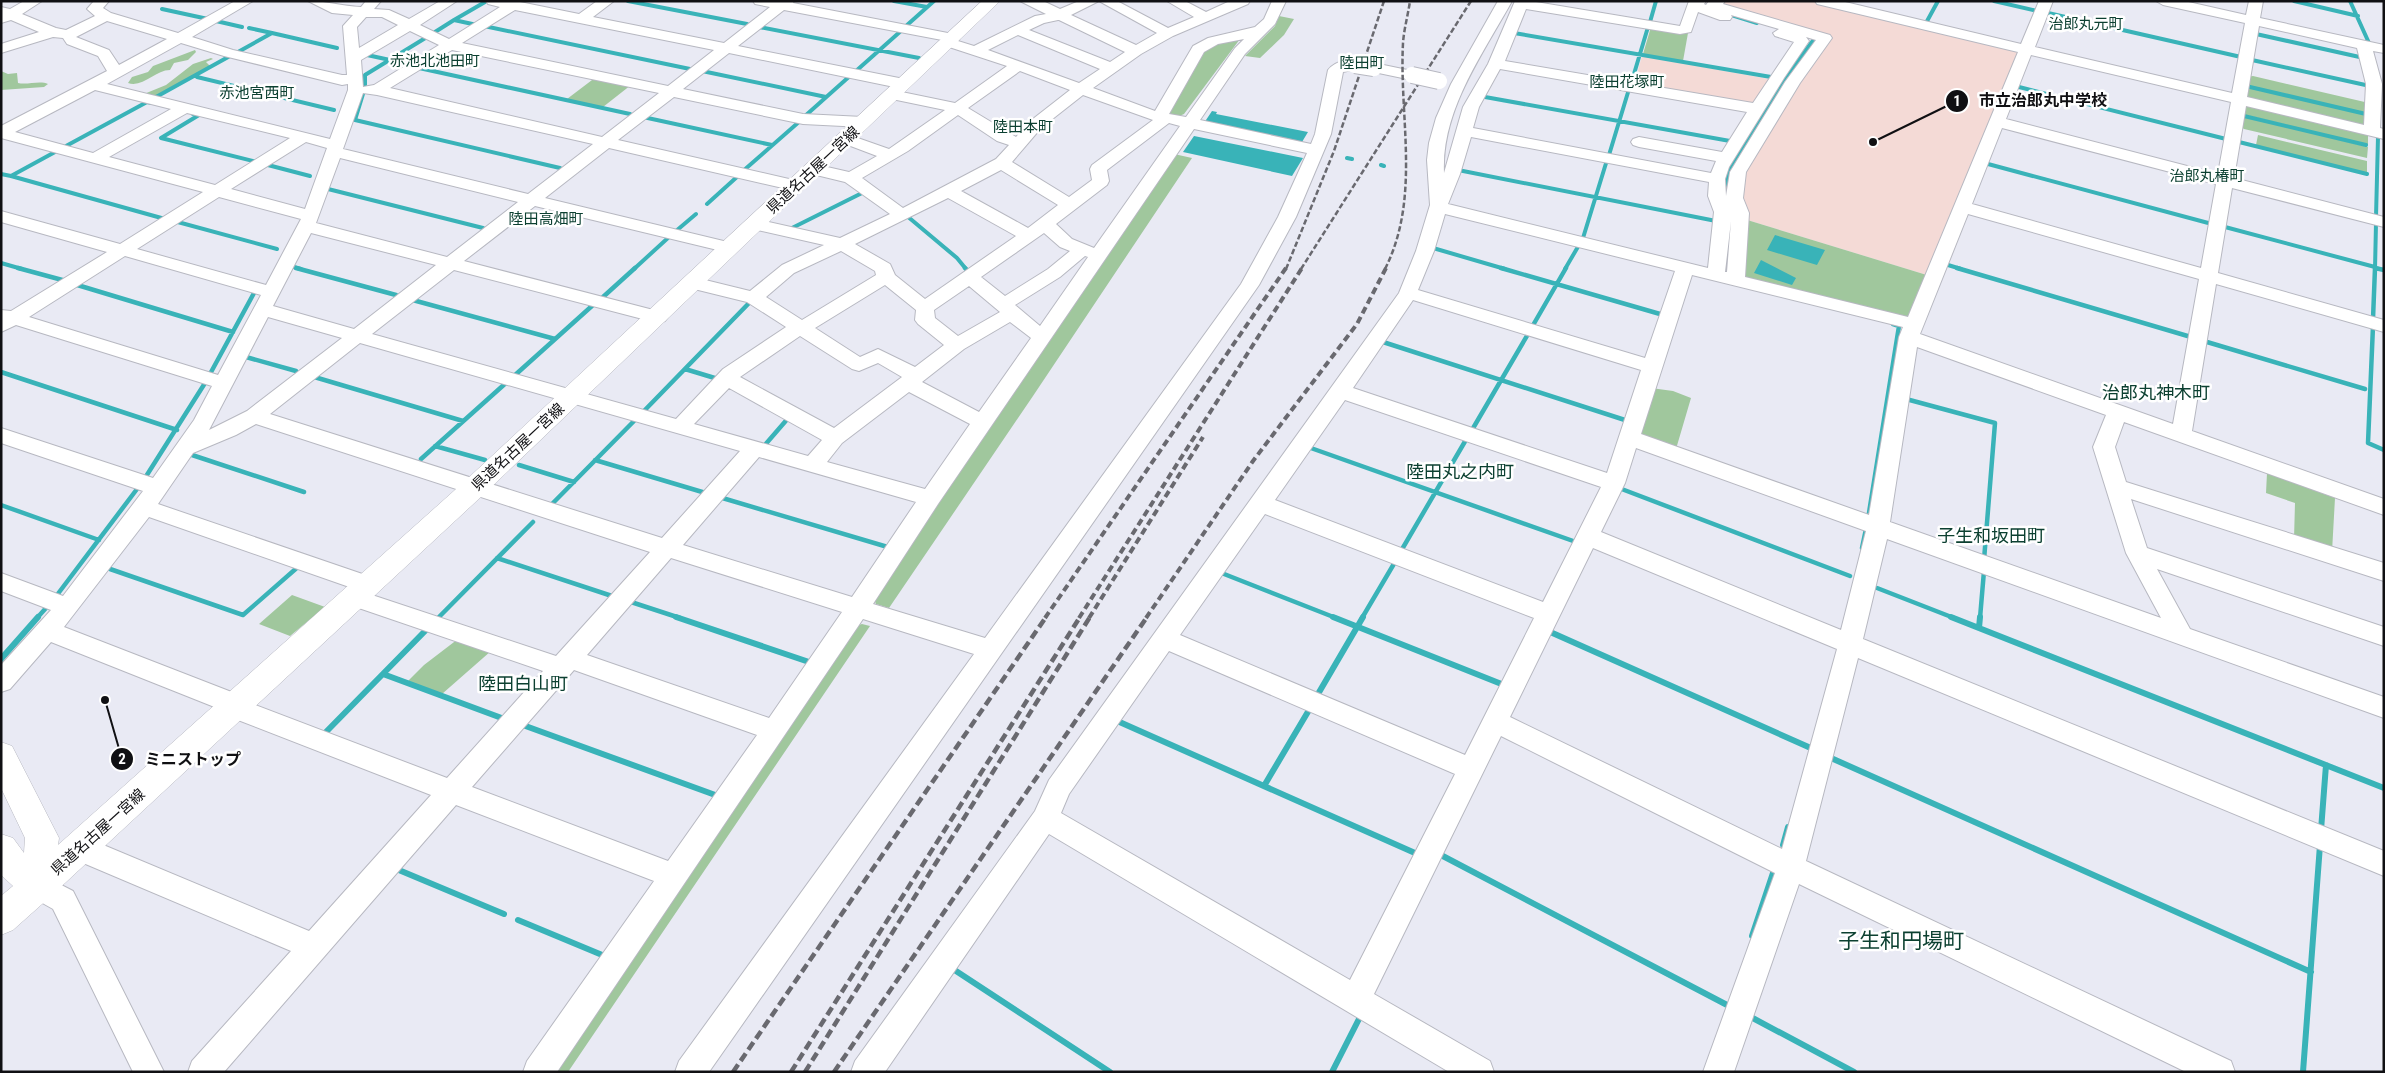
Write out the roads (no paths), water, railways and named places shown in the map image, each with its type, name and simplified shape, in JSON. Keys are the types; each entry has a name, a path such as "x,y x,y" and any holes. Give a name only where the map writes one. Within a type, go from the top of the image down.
{"main road":[{"name":"県道名古屋一宮線","path":"1,919 236,707 474,488 992,1"},
{"path":"1,755 42,838 38,886"},
{"path":"1,849 6,858 38,886"}],"street":[{"path":"5,15 35,1"},
{"path":"102,1 94,9 106,16 229,53 377,90 606,142 805,177 851,178 890,154 1018,65"},
{"path":"1,133 116,74 246,1"},
{"path":"315,1 337,10 367,8 384,13 450,45 854,130 890,154"},
{"path":"352,59 450,1"},
{"path":"493,1 727,48 898,90 957,108 1003,138 1018,143"},
{"path":"581,19 607,1"},
{"path":"760,1 785,3 951,40 974,51 1018,65 1081,90 1162,118 1316,150"},
{"path":"1027,1 1060,14 1136,51"},
{"path":"974,51 1040,19 1060,14 1092,1"},
{"path":"1106,1 1168,33"},
{"path":"1174,1 1206,16 1260,31"},
{"path":"754,298 788,268 948,192 1002,163 1035,125 1136,51 1168,33 1242,1"},
{"path":"538,1072 858,608 930,498 1042,336 1091,252 1189,125 1240,50 1270,20 1279,1"},
{"path":"1438,207 1435,162 1439,134 1460,85 1505,1"},
{"path":"1718,1 1712,6 1825,38 1793,82 1738,172 1734,198 1740,213 1725,277"},
{"path":"1822,1 2378,133 2374,84 2364,45"},
{"path":"1718,1072 1791,867 1850,644 1878,528 1912,331 2046,1"},
{"path":"2163,1 2384,49"},
{"path":"2181,435 2256,1"},
{"path":"866,1072 1045,818 1058,788 1408,293 1425,252 1438,207 1452,174 1471,107 1496,64 1522,2 1680,30 1686,28 1696,3 1727,18 1798,38 1802,41 1776,78 1727,158 1717,179 1717,196 1719,206 1723,212 1725,277"},
{"path":"186,448 229,430 254,416 785,3"},
{"path":"377,90 513,5"},
{"path":"1,682 49,631 68,607 144,507 203,423 308,221 335,148 355,84 350,26 367,8"},
{"path":"5,15 52,32 68,35 106,16"},
{"path":"1017,30 1111,68"},
{"path":"925,308 1029,236 1100,181 1098,169 1162,118 1198,49 1213,41 1260,31"},
{"path":"1,49 52,32"},
{"path":"68,35 72,41 104,53 116,74"},
{"path":"1496,64 1758,109"},
{"path":"690,1072 1250,285 1287,216 1323,134 1336,70 1344,65 1355,65 1460,85"},
{"path":"93,85 303,137 335,148 532,200 730,248"},
{"path":"95,158 184,108"},
{"path":"1997,122 2384,222"},
{"path":"1464,131 1717,179"},
{"path":"1,133 217,191 450,264 658,317"},
{"path":"5,319 122,250 303,137"},
{"path":"1639,142 1727,158"},
{"path":"1002,163 1068,204"},
{"path":"851,178 901,214"},
{"path":"948,192 1029,236"},
{"path":"1438,207 1725,277 1912,331 2118,412 2384,507"},
{"path":"1963,207 2384,326"},
{"path":"1,216 122,250 266,300 357,336 930,498"},
{"path":"755,224 840,243 884,268 886,277 925,308"},
{"path":"1045,224 1066,242 1091,252"},
{"path":"812,465 836,438 912,379 1054,273 1091,252"},
{"path":"1356,1000 1614,483 1685,268"},
{"path":"679,428 726,378 767,347 886,277"},
{"path":"970,277 1042,336"},
{"path":"693,283 754,298 860,365 878,355 912,379 930,396 983,422"},
{"path":"1408,293 1653,368"},
{"path":"925,308 925,320 957,345"},
{"path":"5,319 223,383"},
{"path":"726,378 836,438"},
{"path":"1340,391 1614,483"},
{"path":"2118,412 2104,447 2137,553 2182,636"},
{"path":"254,416 474,488 991,650"},
{"path":"1,435 157,488"},
{"path":"1630,438 2384,708"},
{"path":"203,1072 754,449"},
{"path":"2117,487 2384,572"},
{"path":"1260,503 1548,614"},
{"path":"144,507 362,591 564,663 774,730"},
{"path":"1587,536 2384,864"},
{"path":"2137,553 2384,637"},
{"path":"1,582 68,607"},
{"path":"49,631 236,707 674,876"},
{"path":"1164,638 1471,769"},
{"path":"1495,721 1791,867 2220,1072"},
{"path":"1045,818 1479,1072"},
{"path":"80,848 313,946"},
{"path":"38,886 63,900 149,1072"}],"water":[{"path":"1212,111 1217,112 1216,114 1308,132 1302,142 1204,123"},
{"path":"1194,136 1303,158 1292,176 1183,152"},
{"path":"1775,235 1825,250 1817,265 1767,250"},
{"path":"1761,260 1796,278 1792,285 1754,273"}],"waterway":[{"path":"628,1 747,24"},
{"path":"894,1 927,7"},
{"path":"906,26 934,1"},
{"path":"1650,22 1656,1"},
{"path":"1926,23 1938,1"},
{"path":"1994,1 2037,11"},
{"path":"2294,1 2357,16"},
{"path":"2350,1 2357,16"},
{"path":"454,20 485,2"},
{"path":"162,9 208,19"},
{"path":"1725,13 1757,23"},
{"path":"2048,13 2241,57"},
{"path":"2357,16 2369,43"},
{"path":"435,32 454,20"},
{"path":"454,20 477,25"},
{"path":"216,21 242,27"},
{"path":"484,26 690,69"},
{"path":"759,27 879,50"},
{"path":"1640,55 1648,27"},
{"path":"249,28 272,33"},
{"path":"879,50 902,30"},
{"path":"238,52 272,33"},
{"path":"272,33 337,48"},
{"path":"1514,33 1640,55"},
{"path":"2256,34 2364,58"},
{"path":"390,60 427,37"},
{"path":"1725,195 1729,169 1784,79 1815,38 1811,37"},
{"path":"856,71 879,50"},
{"path":"879,50 919,58"},
{"path":"367,55 390,60"},
{"path":"1631,84 1640,55"},
{"path":"1640,55 1771,77"},
{"path":"156,97 230,56"},
{"path":"365,85 365,75 390,60"},
{"path":"390,60 413,65"},
{"path":"2252,60 2370,86"},
{"path":"419,68 630,114"},
{"path":"702,71 826,97"},
{"path":"805,116 851,75"},
{"path":"197,77 334,110"},
{"path":"2019,87 2226,139"},
{"path":"2250,87 2366,114"},
{"path":"1619,121 1629,89"},
{"path":"363,94 355,120 560,168"},
{"path":"1485,97 1619,121"},
{"path":"66,146 147,102 152,103"},
{"path":"193,114 199,115 161,138 257,162"},
{"path":"2244,116 2366,145"},
{"path":"643,117 772,145"},
{"path":"743,171 800,121"},
{"path":"1609,155 1619,121"},
{"path":"1619,121 1730,141"},
{"path":"2376,217 2378,137"},
{"path":"2239,142 2367,174"},
{"path":"11,176 55,152"},
{"path":"1347,158 1352,159"},
{"path":"1596,197 1607,160"},
{"path":"264,164 310,176"},
{"path":"1988,164 2212,224"},
{"path":"1458,170 1596,197"},
{"path":"1,174 11,176"},
{"path":"11,176 165,219"},
{"path":"707,204 738,176"},
{"path":"328,189 483,228"},
{"path":"792,228 862,193"},
{"path":"1583,238 1596,197"},
{"path":"1596,197 1716,221"},
{"path":"676,231 696,214"},
{"path":"907,216 957,258 966,269"},
{"path":"174,221 277,249"},
{"path":"2375,268 2376,223"},
{"path":"2225,227 2375,267"},
{"path":"634,269 669,237"},
{"path":"1565,269 1579,245"},
{"path":"1433,248 1505,269"},
{"path":"1,263 22,269"},
{"path":"1948,265 1961,269"},
{"path":"294,267 301,269"},
{"path":"18,268 66,281"},
{"path":"296,268 396,295"},
{"path":"603,297 635,268"},
{"path":"1501,268 1557,284"},
{"path":"1557,284 1566,268"},
{"path":"1957,268 2191,337"},
{"path":"2373,319 2375,268"},
{"path":"2375,268 2379,269"},
{"path":"2375,268 2384,270"},
{"path":"966,269 970,273"},
{"path":"74,284 233,332"},
{"path":"1532,327 1557,284"},
{"path":"1557,284 1660,314"},
{"path":"233,332 254,293"},
{"path":"409,299 555,339"},
{"path":"643,412 750,302"},
{"path":"514,376 593,305"},
{"path":"1868,519 1899,326 1893,324"},
{"path":"2373,326 2368,443 2384,450"},
{"path":"210,374 233,332"},
{"path":"1501,380 1528,334"},
{"path":"1383,342 1501,380"},
{"path":"2207,342 2365,389"},
{"path":"246,357 296,371"},
{"path":"685,369 718,379"},
{"path":"1,372 176,430"},
{"path":"311,376 463,421"},
{"path":"1472,430 1501,380"},
{"path":"1501,380 1628,421"},
{"path":"435,446 507,382"},
{"path":"176,430 205,383"},
{"path":"1906,399 1995,423 1984,560"},
{"path":"764,446 790,416"},
{"path":"595,460 635,420"},
{"path":"145,478 176,430"},
{"path":"1435,492 1467,438"},
{"path":"421,459 435,446"},
{"path":"435,446 485,460"},
{"path":"1308,447 1435,492"},
{"path":"192,455 304,492"},
{"path":"574,482 595,460"},
{"path":"595,460 709,494"},
{"path":"519,465 574,482"},
{"path":"552,504 574,482"},
{"path":"1619,488 1850,576"},
{"path":"99,540 137,489"},
{"path":"1401,551 1435,492"},
{"path":"1435,492 1576,542"},
{"path":"719,497 891,548"},
{"path":"1,505 99,540"},
{"path":"497,558 533,522"},
{"path":"1862,548 1866,529"},
{"path":"57,595 99,540"},
{"path":"438,618 497,558"},
{"path":"497,558 615,597"},
{"path":"1362,618 1395,562"},
{"path":"110,569 243,615 299,566"},
{"path":"1980,618 1984,571"},
{"path":"1219,572 1336,618"},
{"path":"1877,588 1954,618"},
{"path":"628,601 680,618"},
{"path":"37,618 46,608"},
{"path":"1,659 38,617"},
{"path":"676,617 812,663"},
{"path":"1333,617 1357,627"},
{"path":"1357,627 1363,617"},
{"path":"1951,617 2326,765"},
{"path":"1979,628 1980,617"},
{"path":"1318,694 1357,627"},
{"path":"1357,627 1504,685"},
{"path":"324,734 427,629"},
{"path":"1548,631 1813,749"},
{"path":"383,674 507,720"},
{"path":"1264,786 1309,710"},
{"path":"1115,720 1415,853"},
{"path":"520,724 718,796"},
{"path":"1831,758 2311,972"},
{"path":"2321,830 2326,765"},
{"path":"2326,765 2384,788"},
{"path":"1783,845 1788,827"},
{"path":"2311,972 2320,845"},
{"path":"1439,854 1729,1006"},
{"path":"394,868 504,914"},
{"path":"1752,936 1774,870"},
{"path":"518,920 607,957"},
{"path":"952,971 953,969 1110,1072"},
{"path":"2303,1072 2311,972"},
{"path":"1332,1072 1361,1015"},
{"path":"1749,1016 1854,1072"}],"railway":[{"path":"1286,269 1334,151 1384,1"},
{"path":"1404,106 1403,43 1410,1"},
{"path":"1404,106 1471,1"},
{"path":"1301,269 1404,106"},
{"path":"1385,269 1396,242 1402,214 1406,158 1404,106"},
{"path":"1045,618 1286,268"},
{"path":"1079,618 1302,268"},
{"path":"1146,618 1253,461 1357,324 1386,268"},
{"path":"1089,618 1203,437"},
{"path":"733,1072 1046,617"},
{"path":"791,1072 1080,617"},
{"path":"805,1072 1090,617"},
{"path":"834,1072 1147,617"}],"place":[{"name":"市立治郎丸中学校","path":"1873,142"},
{"name":"ミニストップ","path":"105,700"}],"district":[{"name":"治郎丸元町","path":"2086,24"},
{"name":"赤池北池田町","path":"435,61"},
{"name":"陸田町","path":"1362,63"},
{"name":"陸田花塚町","path":"1627,82"},
{"name":"赤池宮西町","path":"257,93"},
{"name":"陸田本町","path":"1023,127"},
{"name":"治郎丸椿町","path":"2207,176"},
{"name":"陸田高畑町","path":"546,219"},
{"name":"治郎丸神木町","path":"2156,393"},
{"name":"陸田丸之内町","path":"1460,472"},
{"name":"子生和坂田町","path":"1991,536"},
{"name":"陸田白山町","path":"523,684"},
{"name":"子生和円場町","path":"1901,941"}]}
